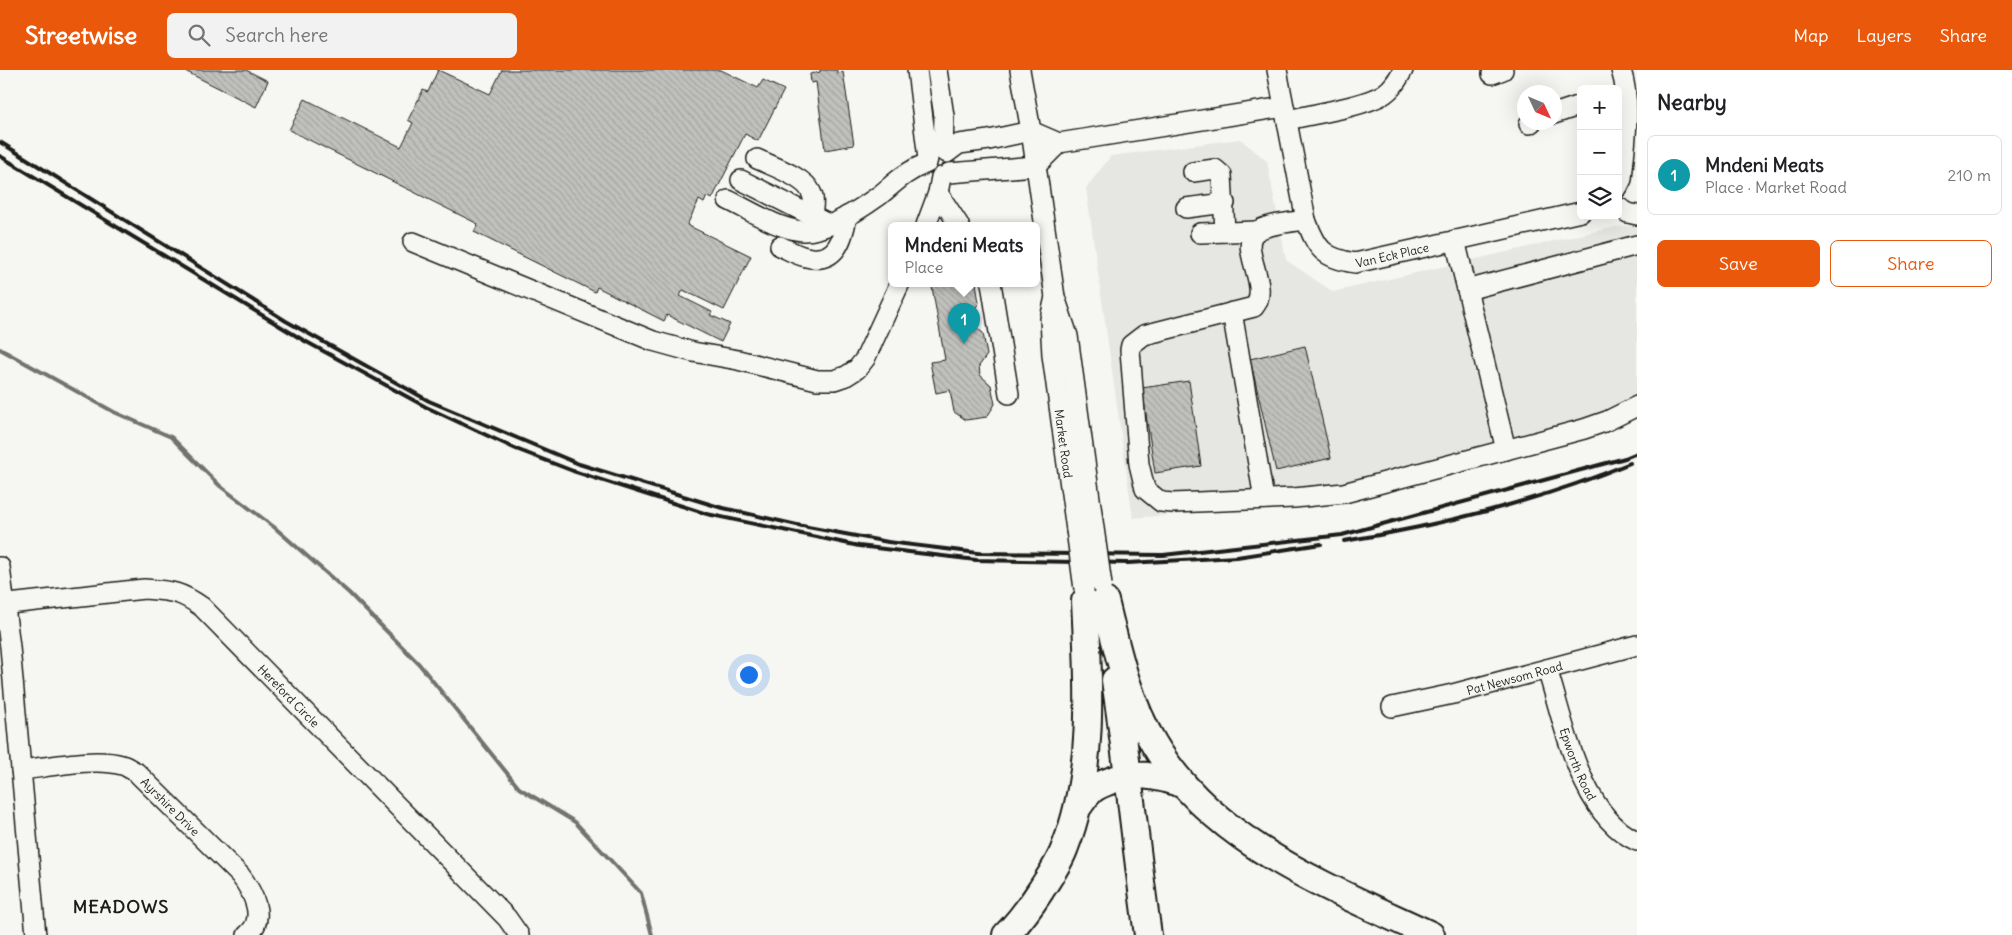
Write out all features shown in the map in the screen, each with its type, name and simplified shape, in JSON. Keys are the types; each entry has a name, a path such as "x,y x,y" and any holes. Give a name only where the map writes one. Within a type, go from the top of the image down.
{"highway":[{"path":"1094,594 1134,835 1148,935"},
{"path":"1094,594 1120,658 1134,702 1154,744 1184,785 1219,820 1260,849 1308,877 1431,935"},
{"path":"1006,935 1021,921 1065,848 1078,807 1087,740 1094,594"},
{"path":"1078,807 1091,790 1123,776 1147,775 1166,778 1184,785"},
{"path":"1123,776 1117,796 1138,935"}],"street":[{"path":"917,70 938,168 958,222"},
{"path":"927,222 938,168 944,116 937,70"},
{"name":"Market Road","path":"1020,70 1031,131 1055,297 1068,336 1085,529 1094,594"},
{"name":"Van Eck Place","path":"1277,70 1306,220 1313,238 1322,251 1336,260 1355,263 1577,213"},
{"path":"728,200 779,225 803,231 814,230 838,220 880,195 895,192 938,168 960,144 1031,131 1059,143 1372,100 1386,93 1394,85 1403,70"},
{"path":"1620,70 1622,85"},
{"path":"1622,90 1626,130 1622,179"},
{"path":"1562,111 1577,106"},
{"path":"938,168 1036,166 1059,143"},
{"path":"757,159 800,180 808,186 812,194 812,216"},
{"path":"1193,172 1215,169 1219,170 1222,175 1224,183 1225,232"},
{"path":"741,180 812,216 838,220"},
{"path":"1186,208 1225,203"},
{"path":"1622,209 1637,216"},
{"path":"780,246 804,257 816,259 825,257 840,245 844,234 838,220"},
{"path":"1200,233 1256,231 1306,220"},
{"path":"1256,231 1251,237 1250,246 1260,293 1259,301 1254,307 1144,334 1131,345 1139,464 1145,489 1161,502 1264,499 1344,493 1584,429 1607,421 1637,406"},
{"path":"1455,240 1506,450"},
{"path":"413,242 653,342 738,360 817,380 834,380 846,376 861,364 898,287"},
{"path":"1467,290 1637,245"},
{"path":"992,287 1008,394"},
{"path":"1232,312 1264,499"},
{"path":"0,567 36,935"},
{"name":"Hereford Circle","path":"3,604 144,589 166,590 186,595 202,607 244,649 508,918 519,935"},
{"name":"Pat Newsom Road","path":"1392,707 1453,694 1637,645"},
{"name":"Epworth Road","path":"1547,669 1569,747 1577,766 1602,812 1618,828 1637,841"},
{"name":"Ayrshire Drive","path":"21,770 96,762 124,765 136,772 240,875 252,891 257,907 256,920 250,933 247,935"}],"shaded area":[{"path":"1240,139 1267,161 1286,260 1333,292 1615,227 1637,225 1637,413 1344,501 1133,518 1086,188 1111,156"}],"building":[{"path":"183,70 246,70 268,81 256,107"},
{"path":"438,70 490,94 502,70 721,70 758,88 763,80 784,90 758,141 745,134 712,199 707,196 704,203 699,200 687,225 751,256 724,310 683,290 680,296 712,312 710,315 730,324 721,342 667,315 664,321 597,287 595,292 474,232 478,224 289,130 305,99 401,147 413,123 408,120 423,90 428,92"},
{"path":"820,70 837,70 837,73 843,72 854,145 825,150 816,82 811,83 810,74 820,72"},
{"path":"932,287 977,287 979,303 971,314 972,324 983,333 987,355 979,366 980,375 991,385 995,404 987,417 966,420 954,412 950,390 936,393 930,362 945,360"},
{"path":"1305,346 1331,458 1276,471 1250,359"},
{"path":"1189,381 1201,466 1155,473 1142,388"}],"waterway":[{"path":"0,349 114,412 171,437 220,486 274,527 349,593 419,664 519,788 575,822 641,893 652,935"}],"railway":[{"path":"0,142 286,321 429,401 579,464 719,507 797,525 888,542 978,553 1163,555 1342,535 1625,458 1637,453"},
{"path":"0,156 303,340 426,407 516,449 573,471 707,514 859,546 976,560 1128,563 1237,557 1321,544"},
{"path":"1344,541 1416,528 1490,510 1562,489 1630,463"}],"place":[{"name":"Mndeni Meats","path":"964,344"}],"district":[{"name":"MEADOWS","path":"121,906"}]}
